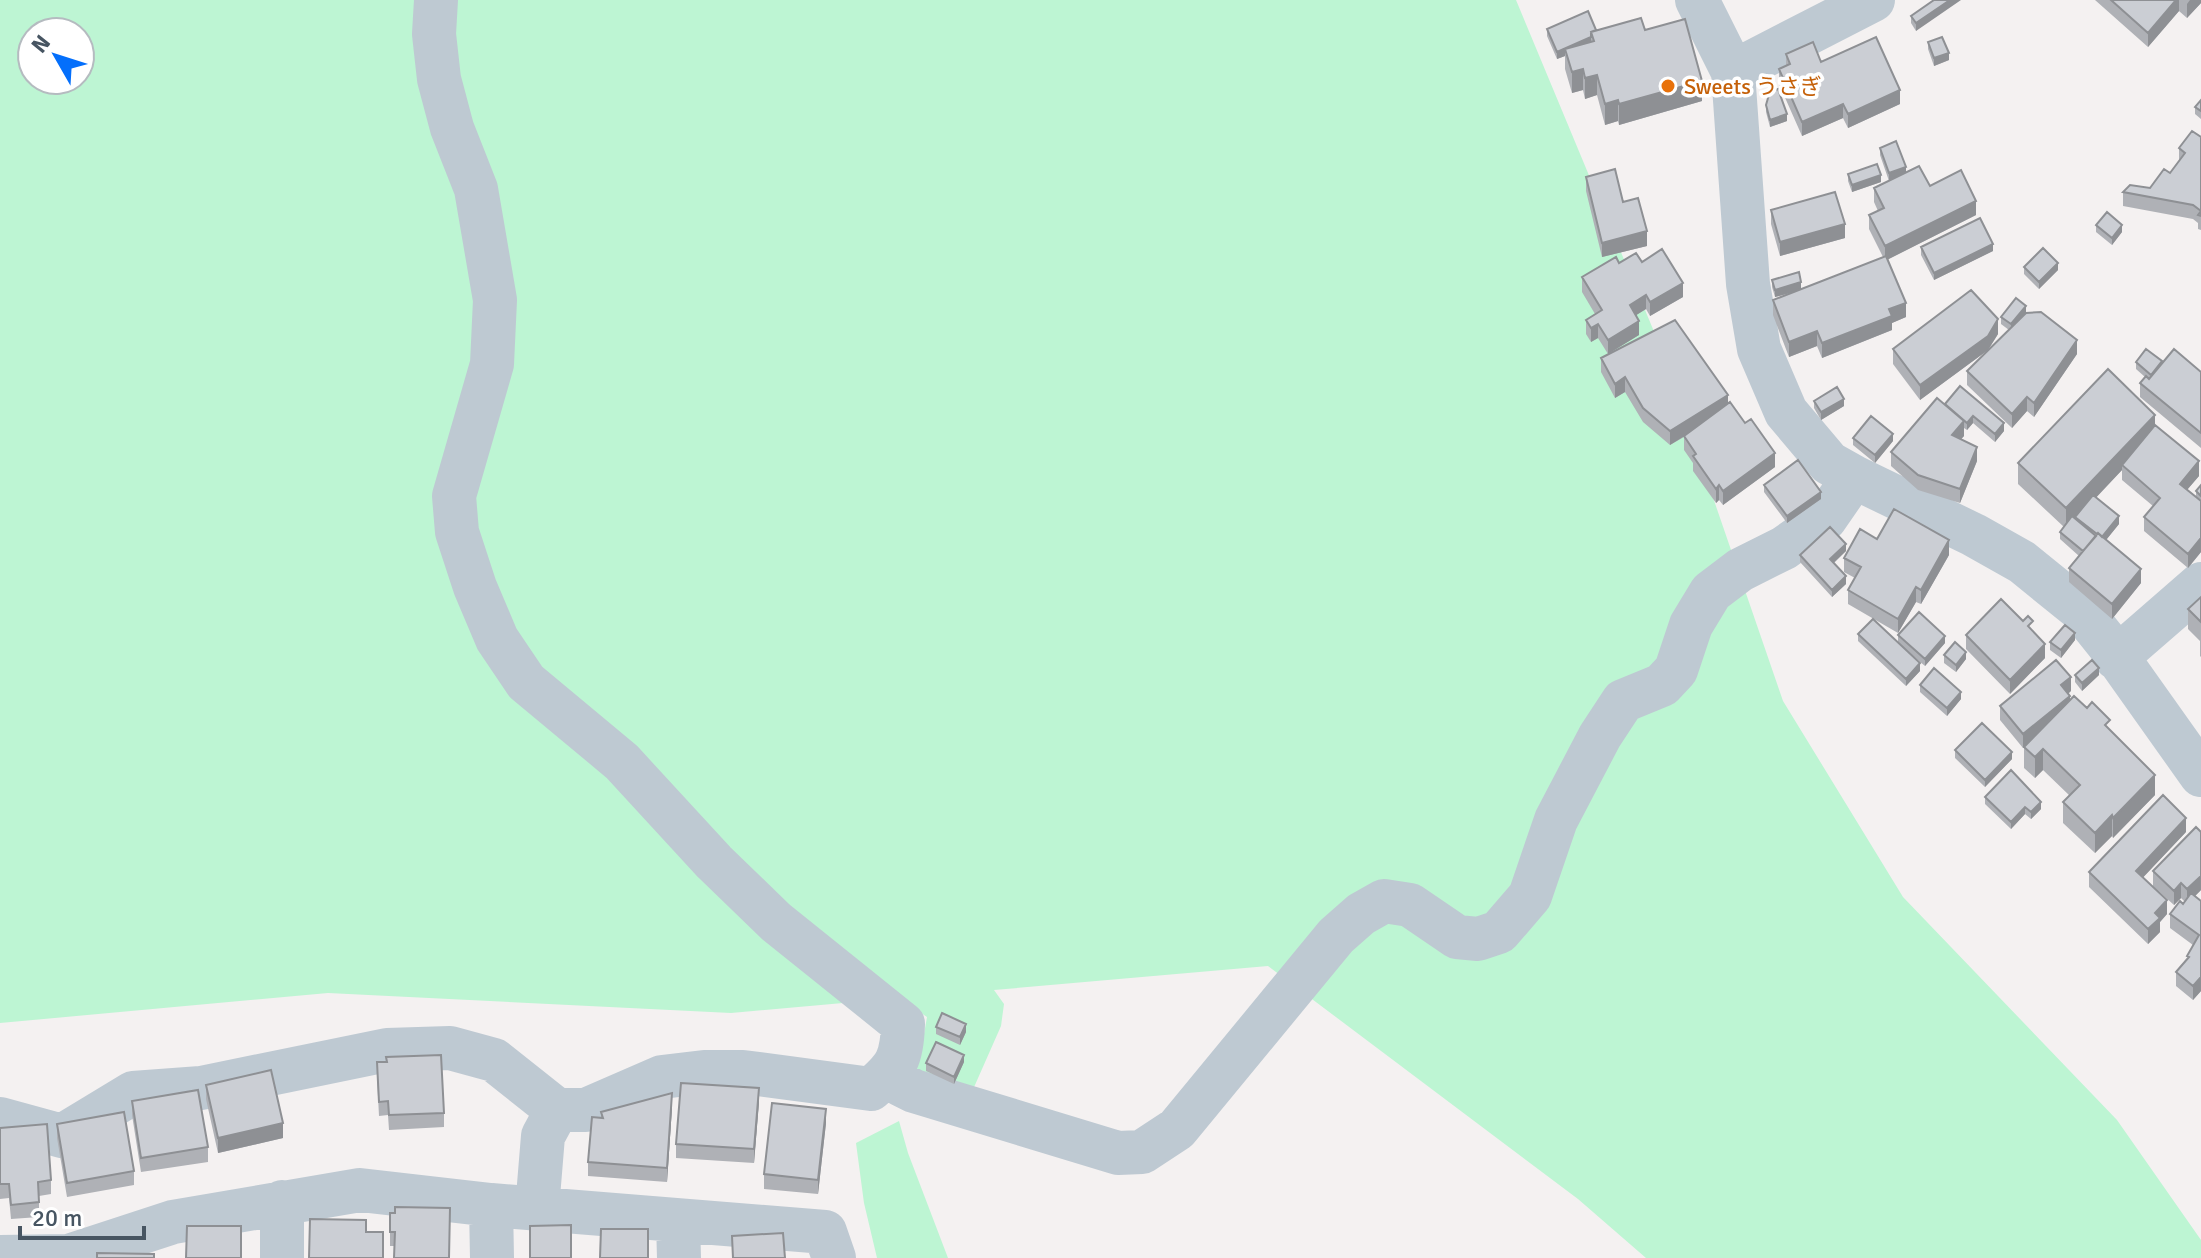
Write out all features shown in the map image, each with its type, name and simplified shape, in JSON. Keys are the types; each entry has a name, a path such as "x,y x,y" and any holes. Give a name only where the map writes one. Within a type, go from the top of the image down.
{"street":[{"path":"0,1119 62,1136 133,1093 201,1088 387,1050 450,1048 494,1060 557,1110 586,1110 662,1077 704,1072 743,1072 871,1089 890,1073 902,1050 903,1024 776,922 714,862 622,762 526,682 497,639 457,532 454,496 492,364 495,300 476,189 452,128 439,79 434,34 436,0"},
{"path":"1697,0 1733,72 1748,284 1759,349 1786,412 1829,463 2022,562 2080,609 2201,775"},
{"path":"1733,72 1873,0"},
{"path":"890,1073 900,1084 914,1091 1118,1153 1142,1152 1177,1129 1336,936 1361,914 1384,901 1410,905 1457,937 1478,939 1499,932 1530,896 1556,820 1600,736 1623,701 1662,685 1676,670 1691,625 1711,592 1740,570 1784,548 1825,519 1854,477"},
{"path":"2116,658 2201,584"},
{"path":"537,1209 543,1136 557,1110"},
{"path":"0,1257 69,1257 173,1222 360,1190 537,1209 679,1240 825,1232 834,1258"},
{"path":"282,1202 282,1258"},
{"path":"491,1205 492,1258"}],"green space":[{"path":"0,0 1516,0 1665,358 1783,701 1903,897 2117,1120 2201,1240 2201,1258 1646,1258 1578,1199 1268,966 994,990 1004,1004 1001,1026 971,1094 914,1075 927,1017 899,998 731,1013 328,993 0,1023"},
{"path":"899,1121 948,1258 877,1258 864,1203 856,1143"}],"building":[{"path":"1934,0 1950,0 1916,23 1911,16"},
{"path":"2111,0 2176,0 2148,33"},
{"path":"1588,11 1596,30 1591,32 1591,37 1557,52 1547,29"},
{"path":"1641,18 1645,30 1685,19 1702,81 1619,104 1618,100 1605,104 1597,75 1585,78 1583,69 1572,72 1565,49 1594,41 1591,32"},
{"path":"1876,37 1900,90 1848,114 1843,104 1802,122 1779,69 1790,64 1786,54 1813,42 1821,62"},
{"path":"1942,37 1949,53 1934,58 1928,42"},
{"path":"1778,89 1787,114 1770,120 1766,105 1770,91"},
{"path":"2192,131 2201,137 2201,211 2193,205 2123,192 2130,185 2150,188 2164,169 2170,173 2185,153 2179,148"},
{"path":"1896,141 1906,167 1889,173 1880,148"},
{"path":"1877,164 1881,175 1852,185 1848,174"},
{"path":"1919,166 1930,186 1961,170 1976,201 1885,246 1869,215 1884,208 1874,188"},
{"path":"1615,169 1623,202 1638,198 1647,231 1602,243 1586,177"},
{"path":"1835,192 1845,224 1780,242 1771,210"},
{"path":"2107,212 2122,225 2112,238 2096,225"},
{"path":"1980,218 1993,244 1934,273 1921,247"},
{"path":"2043,248 2058,263 2039,282 2024,267"},
{"path":"1662,249 1683,283 1650,302 1646,295 1630,305 1639,321 1608,340 1598,324 1591,328 1586,320 1602,310 1582,277 1616,257 1619,263 1636,253 1642,262"},
{"path":"1886,256 1906,303 1889,309 1892,316 1822,343 1817,331 1789,342 1773,300"},
{"path":"1799,272 1801,282 1775,290 1772,280"},
{"path":"1971,290 1998,319 1988,336 1920,385 1893,349"},
{"path":"2016,298 2026,306 2011,324 2001,317"},
{"path":"2041,312 2077,340 2034,403 2027,397 2012,414 1967,371 2026,313"},
{"path":"1675,320 1728,395 1670,431 1643,408 1625,377 1615,384 1601,358"},
{"path":"2146,349 2162,361 2151,375 2136,362"},
{"path":"2174,349 2201,372 2201,433 2140,383 2146,376 2149,379"},
{"path":"2108,369 2155,415 2066,508 2018,463"},
{"path":"1960,386 2004,423 1995,434 1973,416 1967,423 1945,404"},
{"path":"1837,387 1844,399 1821,412 1814,401"},
{"path":"1937,398 1964,421 1952,435 1977,447 1960,489 1918,475 1891,452"},
{"path":"1730,402 1745,423 1751,419 1775,453 1723,491 1719,485 1716,489 1693,456 1696,454 1684,436"},
{"path":"1871,416 1893,434 1875,455 1853,438"},
{"path":"2155,425 2199,461 2180,484 2201,501 2201,538 2188,554 2144,517 2160,498 2122,465"},
{"path":"1798,460 1821,492 1787,516 1764,485"},
{"path":"2093,495 2119,516 2102,537 2075,517"},
{"path":"1894,509 1949,540 1921,590 1916,587 1898,619 1848,590 1861,567 1844,558 1860,529 1877,539"},
{"path":"2072,516 2096,536 2083,551 2060,532"},
{"path":"1830,527 1846,544 1830,559 1846,576 1832,590 1800,555"},
{"path":"2098,533 2141,569 2112,604 2069,568"},
{"path":"2201,597 2201,622 2188,609"},
{"path":"2001,599 2023,621 2028,616 2033,621 2028,626 2045,644 2010,680 1966,635"},
{"path":"1919,612 1945,636 1925,659 1898,635"},
{"path":"1873,619 1920,663 1906,679 1858,634"},
{"path":"2065,625 2075,633 2061,650 2050,642"},
{"path":"1955,642 1966,652 1956,665 1944,655"},
{"path":"2056,660 2071,677 2061,685 2070,696 2023,734 2000,706"},
{"path":"2092,660 2099,668 2082,683 2075,675"},
{"path":"1934,668 1961,692 1947,708 1920,685"},
{"path":"2074,696 2087,708 2092,702 2110,720 2105,725 2155,775 2095,833 2063,802 2080,785 2043,749 2035,757 2024,747"},
{"path":"1982,723 2012,752 1985,780 1955,750"},
{"path":"2011,770 2041,802 2031,812 2025,807 2011,822 1985,797"},
{"path":"2163,795 2186,818 2136,871 2167,900 2155,913 2160,918 2148,929 2089,872"},
{"path":"2196,827 2201,832 2201,876 2187,889 2181,883 2174,891 2153,871"},
{"path":"2191,893 2201,901 2201,977 2193,986 2176,972 2189,957 2199,935 2170,914"},
{"path":"942,1013 966,1024 960,1037 936,1027"},
{"path":"936,1042 964,1055 954,1077 926,1063"},
{"path":"441,1055 444,1113 389,1115 388,1101 379,1102 377,1062 387,1062 386,1057"},
{"path":"271,1070 283,1123 218,1138 206,1085"},
{"path":"681,1083 759,1088 754,1149 676,1144"},
{"path":"198,1090 208,1147 141,1158 132,1101"},
{"path":"672,1093 667,1168 588,1162 592,1117 603,1118 601,1112"},
{"path":"772,1103 826,1109 818,1180 764,1174"},
{"path":"124,1112 134,1171 67,1183 57,1124"},
{"path":"47,1124 51,1180 38,1182 39,1202 11,1205 9,1184 0,1184 0,1128"},
{"path":"395,1207 450,1208 449,1258 394,1258 395,1232 390,1232 390,1213 395,1213"},
{"path":"310,1219 366,1220 366,1232 383,1232 383,1258 309,1258"},
{"path":"571,1225 571,1258 530,1258 530,1226"},
{"path":"187,1226 241,1226 241,1258 186,1258"},
{"path":"601,1229 648,1229 648,1258 600,1258"},
{"path":"783,1233 785,1258 733,1258 732,1236"},
{"path":"97,1253 154,1254 154,1258 97,1258"}],"place":[{"name":"Sweets うさぎ","path":"1668,86"}]}
